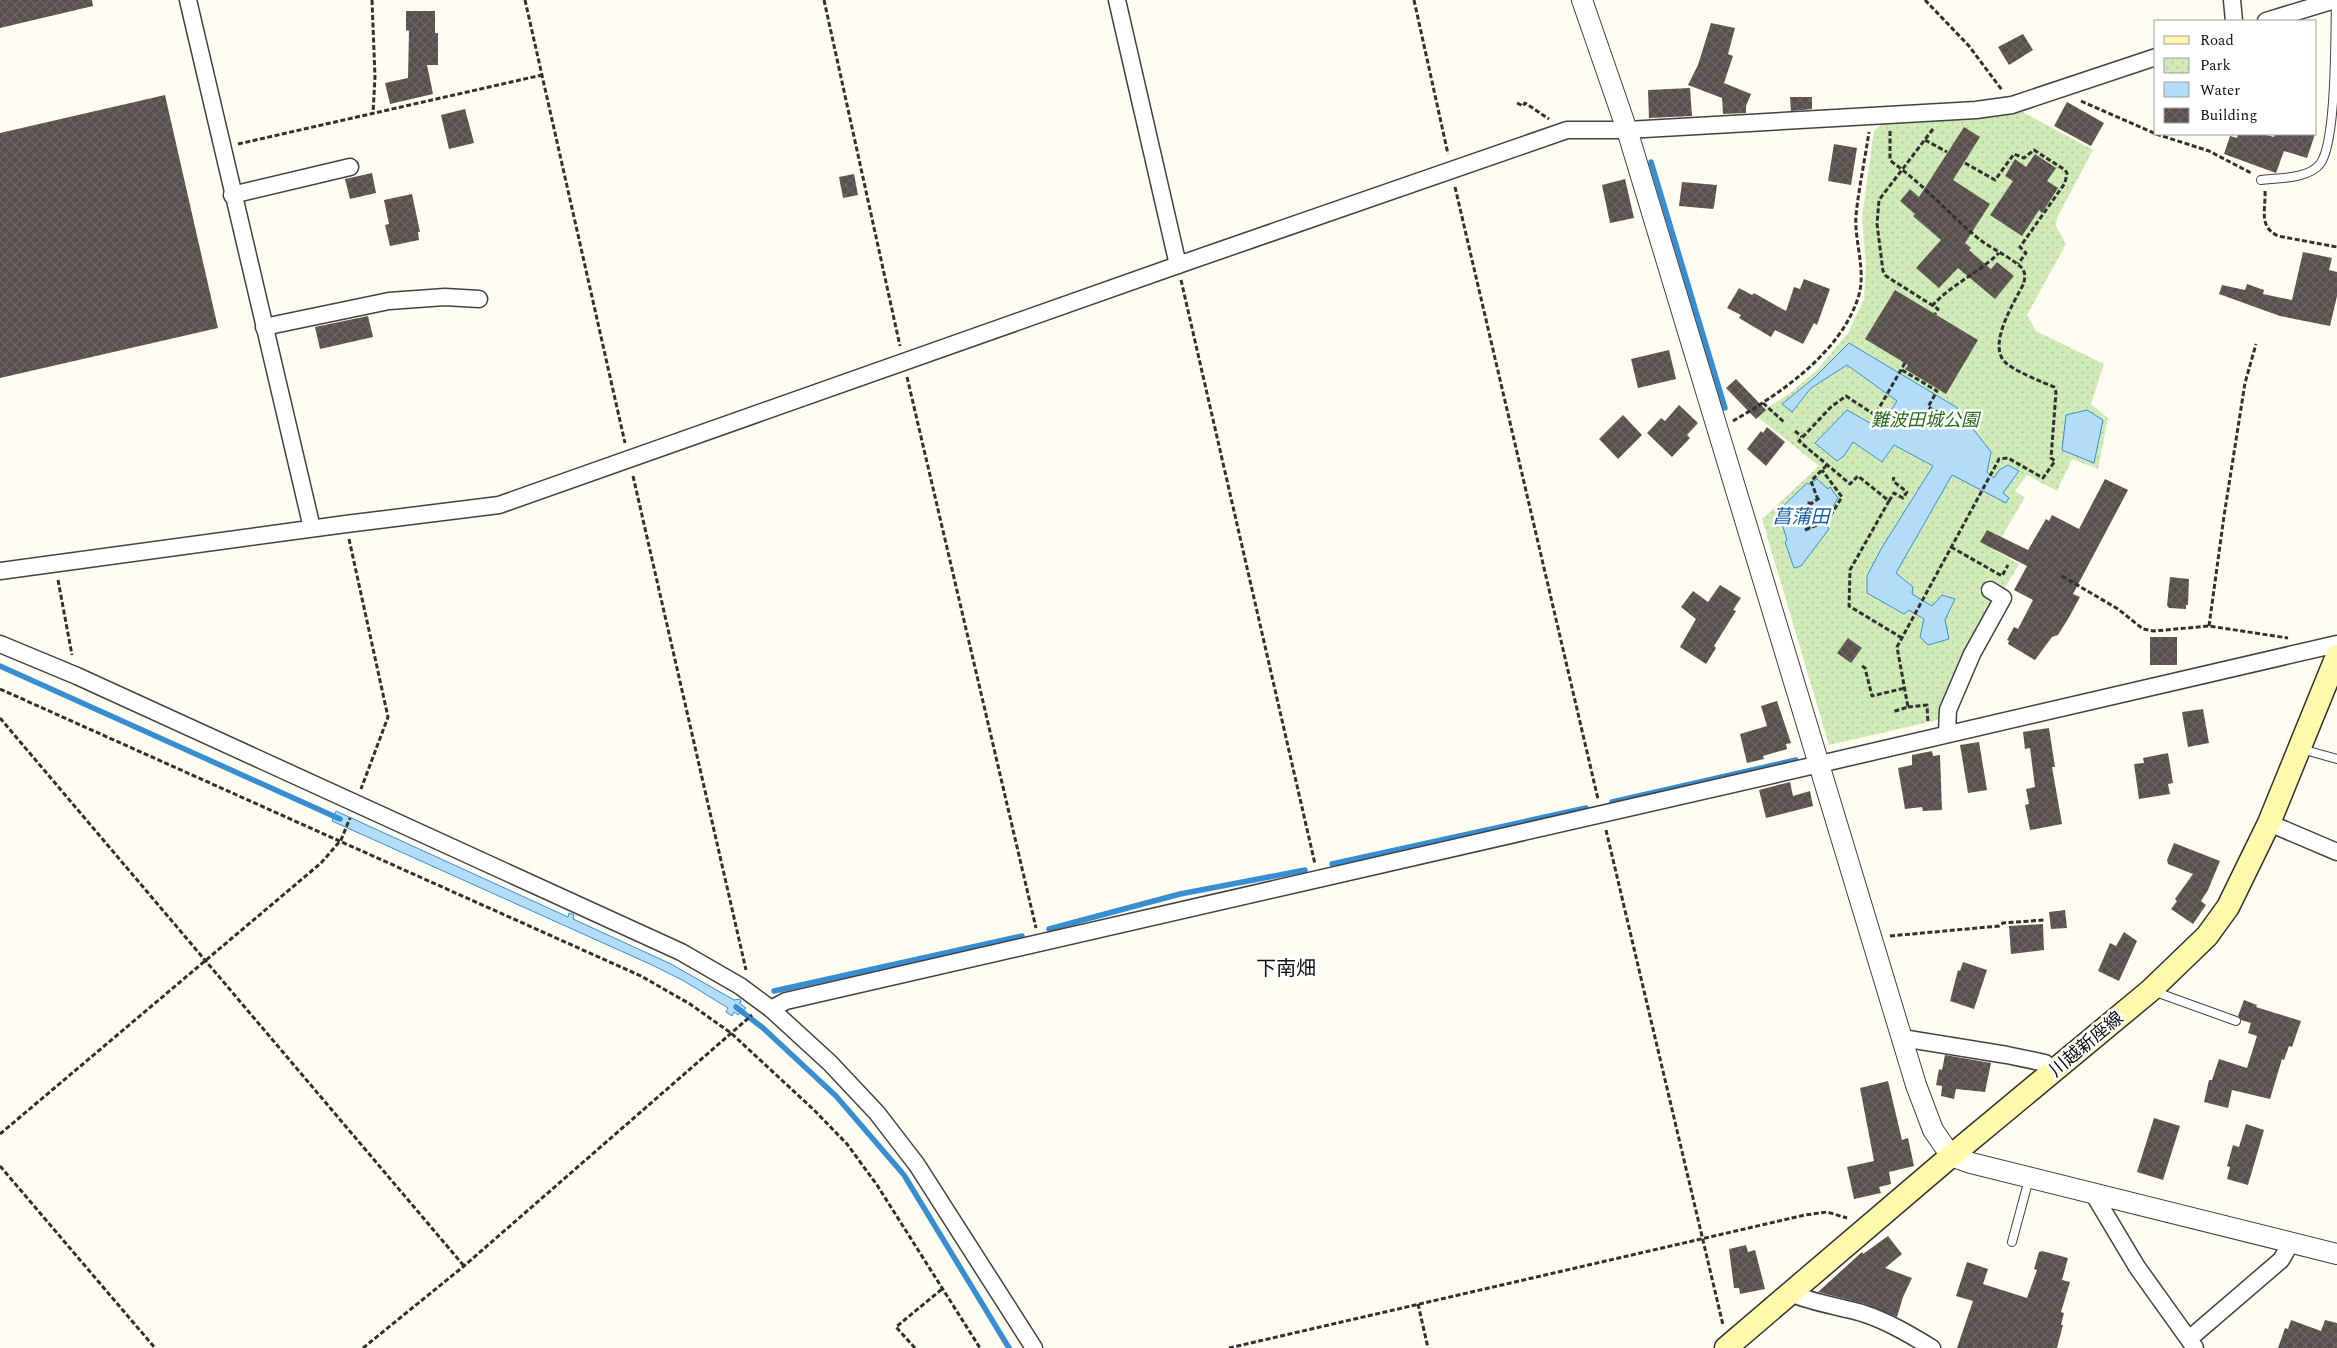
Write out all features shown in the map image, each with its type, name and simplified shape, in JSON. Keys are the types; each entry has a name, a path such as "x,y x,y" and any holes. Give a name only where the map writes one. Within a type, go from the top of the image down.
{"main road":[{"name":"川越新座線","path":"1729,1346 1951,1156 2151,990 2207,936 2228,907 2269,823 2337,656"}],"street":[{"path":"188,0 232,195 312,528"},
{"path":"1117,0 1178,265"},
{"path":"1582,0 1626,130 1916,1085 1933,1130 1951,1156 2094,1195 2337,1254"},
{"path":"2232,0 2234,20"},
{"path":"2269,20 2335,0"},
{"path":"0,572 312,528 499,505 1567,130 1626,130 1976,110 2012,105 2154,57"},
{"path":"232,195 350,167"},
{"path":"264,328 389,301 445,297 479,299"},
{"path":"1947,733 1948,710 1972,654 2003,598 1990,590"},
{"path":"0,644 77,676 682,952 740,986 768,1006 830,1063 896,1135 917,1164 1034,1348"},
{"path":"768,1006 1820,764 1947,733 1982,728 2337,644"},
{"path":"2269,823 2337,852"},
{"path":"1902,1038 2045,1063 2055,1070"},
{"path":"2094,1195 2137,1267 2192,1343 2281,1260 2291,1243"},
{"path":"1790,1293 1808,1300 1862,1313 1896,1326 1932,1348"}],"lane":[{"path":"2262,180 2300,175 2320,164 2331,130 2335,0"},
{"path":"2299,748 2337,758"},
{"path":"2151,990 2236,1021"},
{"path":"2012,1242 2030,1178"}],"path":[{"path":"372,0 375,77 373,114"},
{"path":"525,0 748,976 740,986"},
{"path":"824,0 903,362 1040,943"},
{"path":"1414,0 1451,171 1701,1239 1729,1346"},
{"path":"1925,0 1969,46 1991,73 2012,105"},
{"path":"221,148 542,75"},
{"path":"2057,89 2154,133"},
{"path":"1518,103 1523,106 1525,103 1567,130"},
{"path":"1890,115 1890,159 1925,187 1963,225 1999,253 2018,264 2025,275 2024,283 2001,332 1998,343 2000,354 2005,362 2054,387 2056,392 2051,458 2055,461 2043,478 2004,457 1999,459 1897,647 1908,707 1892,712"},
{"path":"1717,430 1784,389 1804,372 1836,339 1850,317 1859,296 1860,267 1856,216 1872,117"},
{"path":"1933,128 1879,200 1877,224 1883,271 1886,276 1938,309 1935,314"},
{"path":"2159,135 2209,151 2262,180 2266,205 2264,224 2270,232 2278,236 2337,247"},
{"path":"1925,140 1947,152"},
{"path":"1965,163 1996,180 2014,154 2024,158 2034,150 2067,173 2065,183 2020,247 2026,253 2018,264"},
{"path":"1932,306 1946,290 1970,277 1999,253"},
{"path":"1178,265 1318,878"},
{"path":"2209,626 2245,384 2256,344"},
{"path":"1889,501 1858,476 1850,484 1800,440 1832,407 1846,396 1875,414 1906,364"},
{"path":"1902,370 1937,391 1928,407 1937,412"},
{"path":"1762,403 1785,423"},
{"path":"1795,431 1802,437"},
{"path":"1822,470 1842,497 1827,521 1807,529 1809,503 1820,499 1810,481 1822,470 1828,465"},
{"path":"1894,477 1893,481 1907,492 1903,498 1894,493 1850,570 1849,606 1902,638"},
{"path":"0,1134 321,863 341,840 388,717 346,524"},
{"path":"1951,547 2002,576 2008,565"},
{"path":"55,565 77,676"},
{"path":"2062,576 2118,609 2142,629 2154,631 2209,626 2267,636 2287,636 2293,653"},
{"path":"1862,666 1865,668 1872,696 1905,688"},
{"path":"0,689 341,840 641,976 690,1004 731,1033 814,1110 847,1144 877,1185 980,1348"},
{"path":"0,718 464,1266"},
{"path":"1872,937 1999,926 2003,923 2044,920"},
{"path":"363,1348 464,1266 731,1033 768,1006"},
{"path":"0,1166 155,1348"},
{"path":"1229,1348 1806,1215 1827,1212 1846,1217 1867,1228"},
{"path":"915,1348 896,1327 942,1289"},
{"path":"1418,1304 1428,1348"}],"green space":[{"name":"難波田城公園","path":"2023,112 2093,150 2057,218 2056,226 2066,244 2027,315 2036,331 2104,364 2091,404 2108,418 2098,469 2072,459 2057,491 2027,475 2015,491 2025,497 1994,550 2019,564 2005,588 1988,578 1979,592 1988,598 1991,606 1966,651 1938,720 1829,745 1762,519 1819,466 1755,415 1789,394 1817,370 1848,333 1864,299 1866,265 1862,217 1874,131 1882,124 1996,117"}],"water":[{"path":"1849,343 1956,407 1991,452 1987,472 1994,478 1999,470 2008,465 2019,471 2003,493 2009,498 2006,503 1952,475 1896,573 1913,587 1912,594 1932,606 1942,595 1955,599 1945,620 1949,639 1928,645 1920,637 1924,619 1909,610 1904,614 1867,593 1867,576 1881,549 1933,466 1894,445 1882,462 1853,442 1844,456 1837,461 1815,443 1847,410 1879,428 1897,401 1847,365 1811,388 1792,412 1782,404 1814,378"},
{"path":"2087,410 2103,420 2094,463 2062,450 2066,415"},
{"name":"菖蒲田","path":"1817,479 1828,489 1830,487 1838,498 1831,510 1821,518 1829,529 1801,566 1794,568 1785,542 1787,540 1778,511 1807,483 1809,484"},
{"path":"336,811 568,917 569,913 574,915 573,919 671,964 734,1000 740,999 741,1002 739,1003 746,1008 738,1015 734,1012 732,1016 726,1012 728,1008 684,981 652,965 332,821"}],"building":[{"path":"0,0 92,0 93,6 0,28"},
{"path":"406,11 435,11 435,33 438,33 438,65 427,65 433,94 390,104 385,83 408,78 409,31 406,30"},
{"path":"1711,23 1735,28 1728,54 1733,56 1724,83 1751,94 1746,106 1746,113 1723,114 1722,98 1688,85 1698,65"},
{"path":"2023,34 2033,50 2009,65 1998,47"},
{"path":"1690,88 1692,116 1649,118 1648,90"},
{"path":"165,95 218,328 0,378 0,133"},
{"path":"1790,97 1812,97 1812,109 1791,111"},
{"path":"2067,102 2104,123 2091,146 2054,126"},
{"path":"465,109 474,143 449,149 441,115"},
{"path":"1964,127 1980,137 1953,180 1990,204 1965,243 1971,248 1969,250 1991,269 1997,262 2014,276 1995,299 1958,268 1939,288 1916,268 1941,240 1913,216 1915,214 1900,201 1910,189 1919,197"},
{"path":"2238,135 2266,135 2274,137 2275,135 2315,135 2307,158 2284,151 2276,173 2224,154 2230,136 2237,138"},
{"path":"1834,144 1857,148 1851,185 1828,181"},
{"path":"2035,154 2056,168 2047,181 2058,188 2042,213 2039,210 2022,236 1990,215 2013,181 2005,176 2015,159 2026,167"},
{"path":"372,173 376,193 350,199 345,179"},
{"path":"854,174 858,195 843,198 839,177"},
{"path":"1625,179 1634,218 1610,223 1602,185"},
{"path":"1682,182 1717,185 1713,209 1679,206"},
{"path":"412,194 420,232 418,232 419,240 390,246 385,225 389,224 384,200"},
{"path":"2303,252 2332,258 2329,270 2337,272 2337,296 2330,326 2280,316 2219,294 2222,285 2245,290 2247,284 2264,290 2263,294 2292,300"},
{"path":"1804,279 1830,289 1817,325 1814,323 1803,344 1775,330 1771,337 1739,318 1741,315 1727,308 1739,288 1752,295 1754,293 1786,311 1794,287 1800,289"},
{"path":"1895,290 1978,340 1946,394 1905,369 1908,365 1865,339"},
{"path":"368,316 373,337 320,349 315,327"},
{"path":"1669,350 1676,379 1638,388 1631,359"},
{"path":"1736,379 1766,410 1756,419 1726,388"},
{"path":"1679,405 1698,423 1687,435 1690,438 1672,457 1647,433 1661,418 1665,421"},
{"path":"1623,415 1642,435 1618,459 1599,439"},
{"path":"1767,427 1785,442 1766,466 1747,449 1761,431 1763,433"},
{"path":"2105,479 2128,490 2073,594 2080,597 2068,619 2058,635 2052,637 2035,660 2008,644 2009,641 2007,640 2014,627 2018,629 2033,600 2014,590 2027,566 1980,542 1987,530 2028,550 2046,519 2049,521 2052,515 2079,529"},
{"path":"2170,577 2189,579 2188,605 2186,605 2186,609 2169,608 2167,605"},
{"path":"1720,585 1741,598 1733,610 1736,611 1714,646 1716,648 1706,664 1680,647 1696,619 1681,607 1693,591 1708,602"},
{"path":"2150,637 2177,637 2177,665 2150,665"},
{"path":"1848,638 1862,648 1851,663 1837,653"},
{"path":"1777,701 1791,743 1786,744 1787,749 1763,756 1764,759 1747,763 1740,734 1767,726 1761,706"},
{"path":"2203,709 2209,743 2188,747 2182,712"},
{"path":"2049,728 2055,767 2052,767 2062,824 2030,830 2025,805 2029,804 2026,789 2035,787 2030,748 2025,749 2023,732"},
{"path":"1979,742 1987,790 1968,793 1960,745"},
{"path":"1932,751 1933,756 1940,755 1942,810 1923,811 1922,807 1905,809 1898,768 1912,765 1912,755"},
{"path":"2168,753 2173,783 2168,784 2170,794 2139,799 2134,764 2144,763 2143,758"},
{"path":"1790,782 1793,796 1810,791 1813,806 1766,818 1759,790"},
{"path":"2174,843 2220,861 2208,890 2201,901 2206,905 2193,924 2171,909 2177,901 2175,899 2193,874 2168,864 2167,860"},
{"path":"2065,910 2067,928 2051,929 2049,912"},
{"path":"2043,924 2044,950 2011,954 2009,926"},
{"path":"2124,932 2137,941 2119,981 2098,971 2110,943 2116,946"},
{"path":"1963,962 1987,970 1974,1009 1950,1001 1958,970 1960,971"},
{"path":"2244,1000 2257,1005 2256,1007 2301,1021 2292,1047 2289,1046 2284,1060 2282,1059 2270,1099 2232,1090 2228,1108 2204,1102 2209,1080 2212,1080 2219,1059 2247,1068 2257,1036 2248,1033 2251,1023 2241,1020 2238,1016"},
{"path":"1945,1055 1991,1063 1985,1092 1956,1089 1954,1099 1941,1096 1942,1086 1936,1085 1939,1069 1942,1070"},
{"path":"1888,1081 1902,1140 1908,1138 1914,1166 1889,1172 1891,1184 1879,1187 1881,1193 1854,1199 1847,1167 1874,1161 1860,1088"},
{"path":"2154,1118 2180,1126 2163,1180 2137,1172"},
{"path":"2246,1124 2264,1130 2248,1185 2227,1179 2230,1167 2227,1166 2233,1145 2239,1147"},
{"path":"1888,1236 1902,1254 1885,1268 1912,1278 1903,1297 1897,1317 1865,1304 1818,1292 1862,1252 1863,1254"},
{"path":"1746,1245 1748,1252 1755,1250 1765,1289 1740,1294 1739,1288 1734,1288 1729,1249"},
{"path":"2042,1251 2068,1258 2062,1280 2070,1282 2061,1312 2064,1313 2061,1325 2063,1325 2057,1348 1957,1348 1973,1301 1956,1296 1967,1262 1988,1269 1983,1284 2027,1298 2037,1270 2034,1269 2039,1252"},
{"path":"2291,1320 2321,1331 2325,1320 2337,1323 2337,1348 2278,1348 2285,1328 2288,1329"}],"waterway":[{"path":"1651,162 1725,408"},
{"path":"0,666 340,819"},
{"path":"1612,802 1796,760"},
{"path":"1332,864 1586,808"},
{"path":"1049,929 1180,894 1305,870"},
{"path":"774,991 1022,936"},
{"path":"736,1007 763,1028 836,1096 904,1175 1009,1348"}],"district":[{"name":"下南畑","path":"1286,968"}]}
